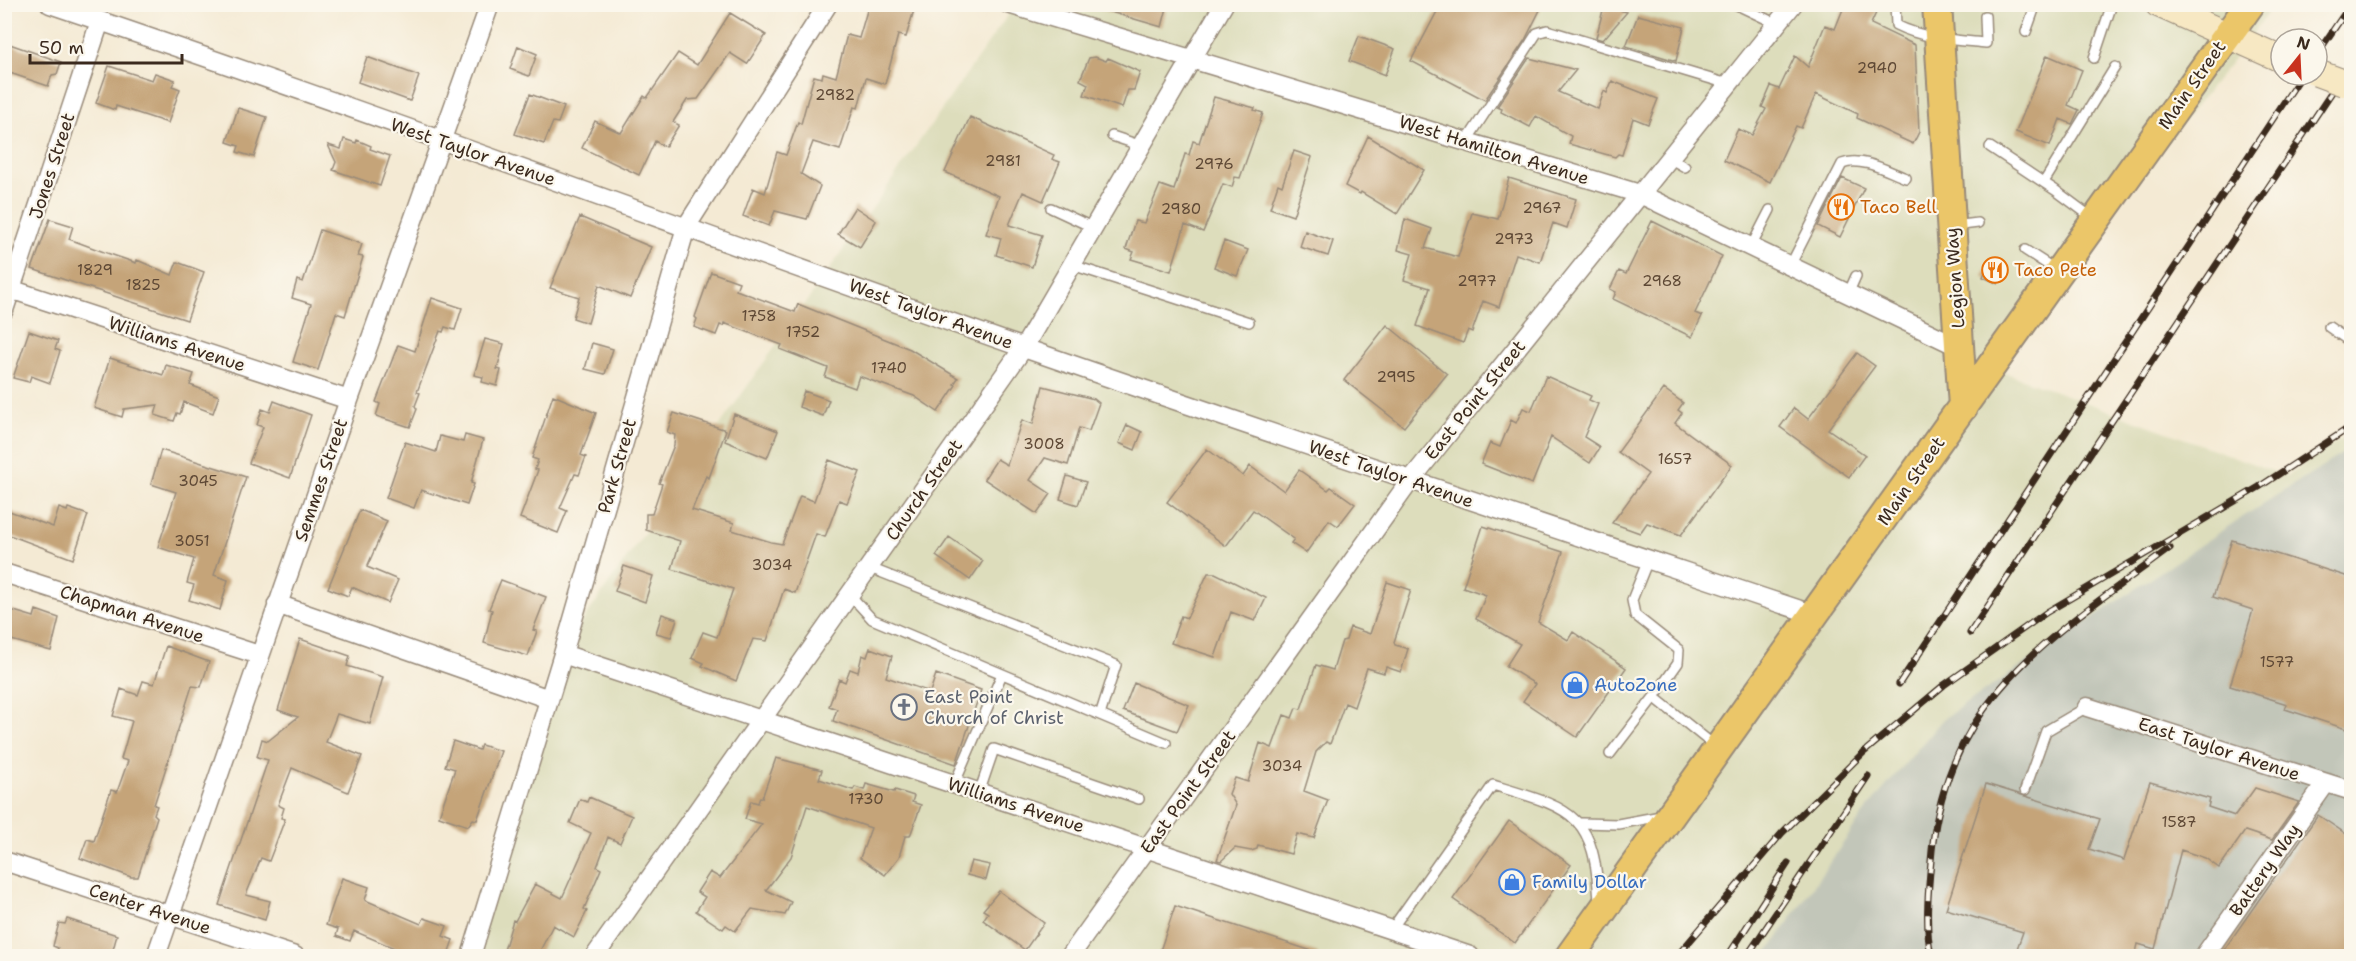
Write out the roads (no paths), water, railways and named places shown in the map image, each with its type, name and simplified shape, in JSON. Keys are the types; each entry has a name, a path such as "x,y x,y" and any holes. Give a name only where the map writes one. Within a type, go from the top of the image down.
{"main road":[{"name":"Legion Way","path":"1937,4 1939,38 1965,224 1959,347 1963,407"},
{"path":"2157,4 2269,54"},
{"name":"Main Street","path":"1570,957 2250,4"},
{"path":"2329,77 2348,84"}],"street":[{"name":"Semmes Street","path":"156,957 259,655 490,4"},
{"name":"Park Street","path":"471,957 563,654 686,227 828,4"},
{"name":"West Hamilton Avenue","path":"1008,4 1640,194 1959,347"},
{"name":"Church Street","path":"595,957 1024,347 1224,4"},
{"name":"East Point Street","path":"1071,956 1410,481 1640,194 1677,162 1728,84 1793,4"},
{"name":"West Taylor Avenue","path":"62,6 1024,347 1410,481 1815,615"},
{"name":"Jones Street","path":"4,310 8,288 100,21"},
{"name":"Williams Avenue","path":"8,288 349,400"},
{"name":"Chapman Avenue","path":"4,573 259,655"},
{"path":"277,604 549,699"},
{"name":"Williams Avenue","path":"563,654 1470,957"},
{"name":"East Taylor Avenue","path":"2087,707 2352,791"},
{"name":"Battery Way","path":"2204,957 2326,783"},
{"name":"Center Avenue","path":"4,861 295,957"}],"lane":[{"path":"1736,4 1777,24"},
{"path":"1895,4 1896,26 1912,33 1939,38 1986,43 1985,16"},
{"path":"2026,32 2036,4"},
{"path":"2094,58 2112,4"},
{"path":"1466,141 1537,33 1547,30 1728,84"},
{"path":"2044,182 2066,151 2115,67"},
{"path":"1112,136 1142,146"},
{"path":"1990,147 2044,182 2096,221"},
{"path":"1790,266 1842,164 1850,160 1863,162 1906,178"},
{"path":"1051,207 1094,228"},
{"path":"1750,247 1770,210"},
{"path":"2025,250 2059,272"},
{"path":"1072,265 1249,322"},
{"path":"1848,294 1856,276"},
{"path":"2329,327 2352,343"},
{"path":"1610,754 1678,663 1679,650 1635,615 1632,600 1648,560"},
{"path":"870,568 1116,665 1100,715"},
{"path":"851,596 872,619 1166,743"},
{"path":"954,785 1002,674"},
{"path":"1654,697 1719,750"},
{"path":"2025,790 2046,731 2087,707"},
{"path":"979,793 994,749 1139,799"},
{"path":"1391,930 1492,785 1555,804 1581,823 1593,851 1598,879 1598,917"},
{"path":"1581,823 1618,824 1653,819 1675,811"}],"railway":[{"path":"2329,36 2351,4"},
{"path":"1970,633 2352,62"},
{"path":"1899,684 2294,87"},
{"path":"1677,956 1782,833 1864,752 1944,685 2047,612 2259,487 2352,426"},
{"path":"1931,956 1928,933 1928,897 1940,804 1957,756 1981,714 2011,677 2046,643 2170,548"},
{"path":"1747,956 1868,776"},
{"path":"1728,956 1788,863"}],"place":[{"name":"Taco Bell","path":"1841,207"},
{"name":"Taco Pete","path":"1995,270"},
{"name":"AutoZone","path":"1575,685"},
{"name":"East Point Church of Christ","path":"904,707"},
{"name":"Family Dollar","path":"1512,882"}]}
